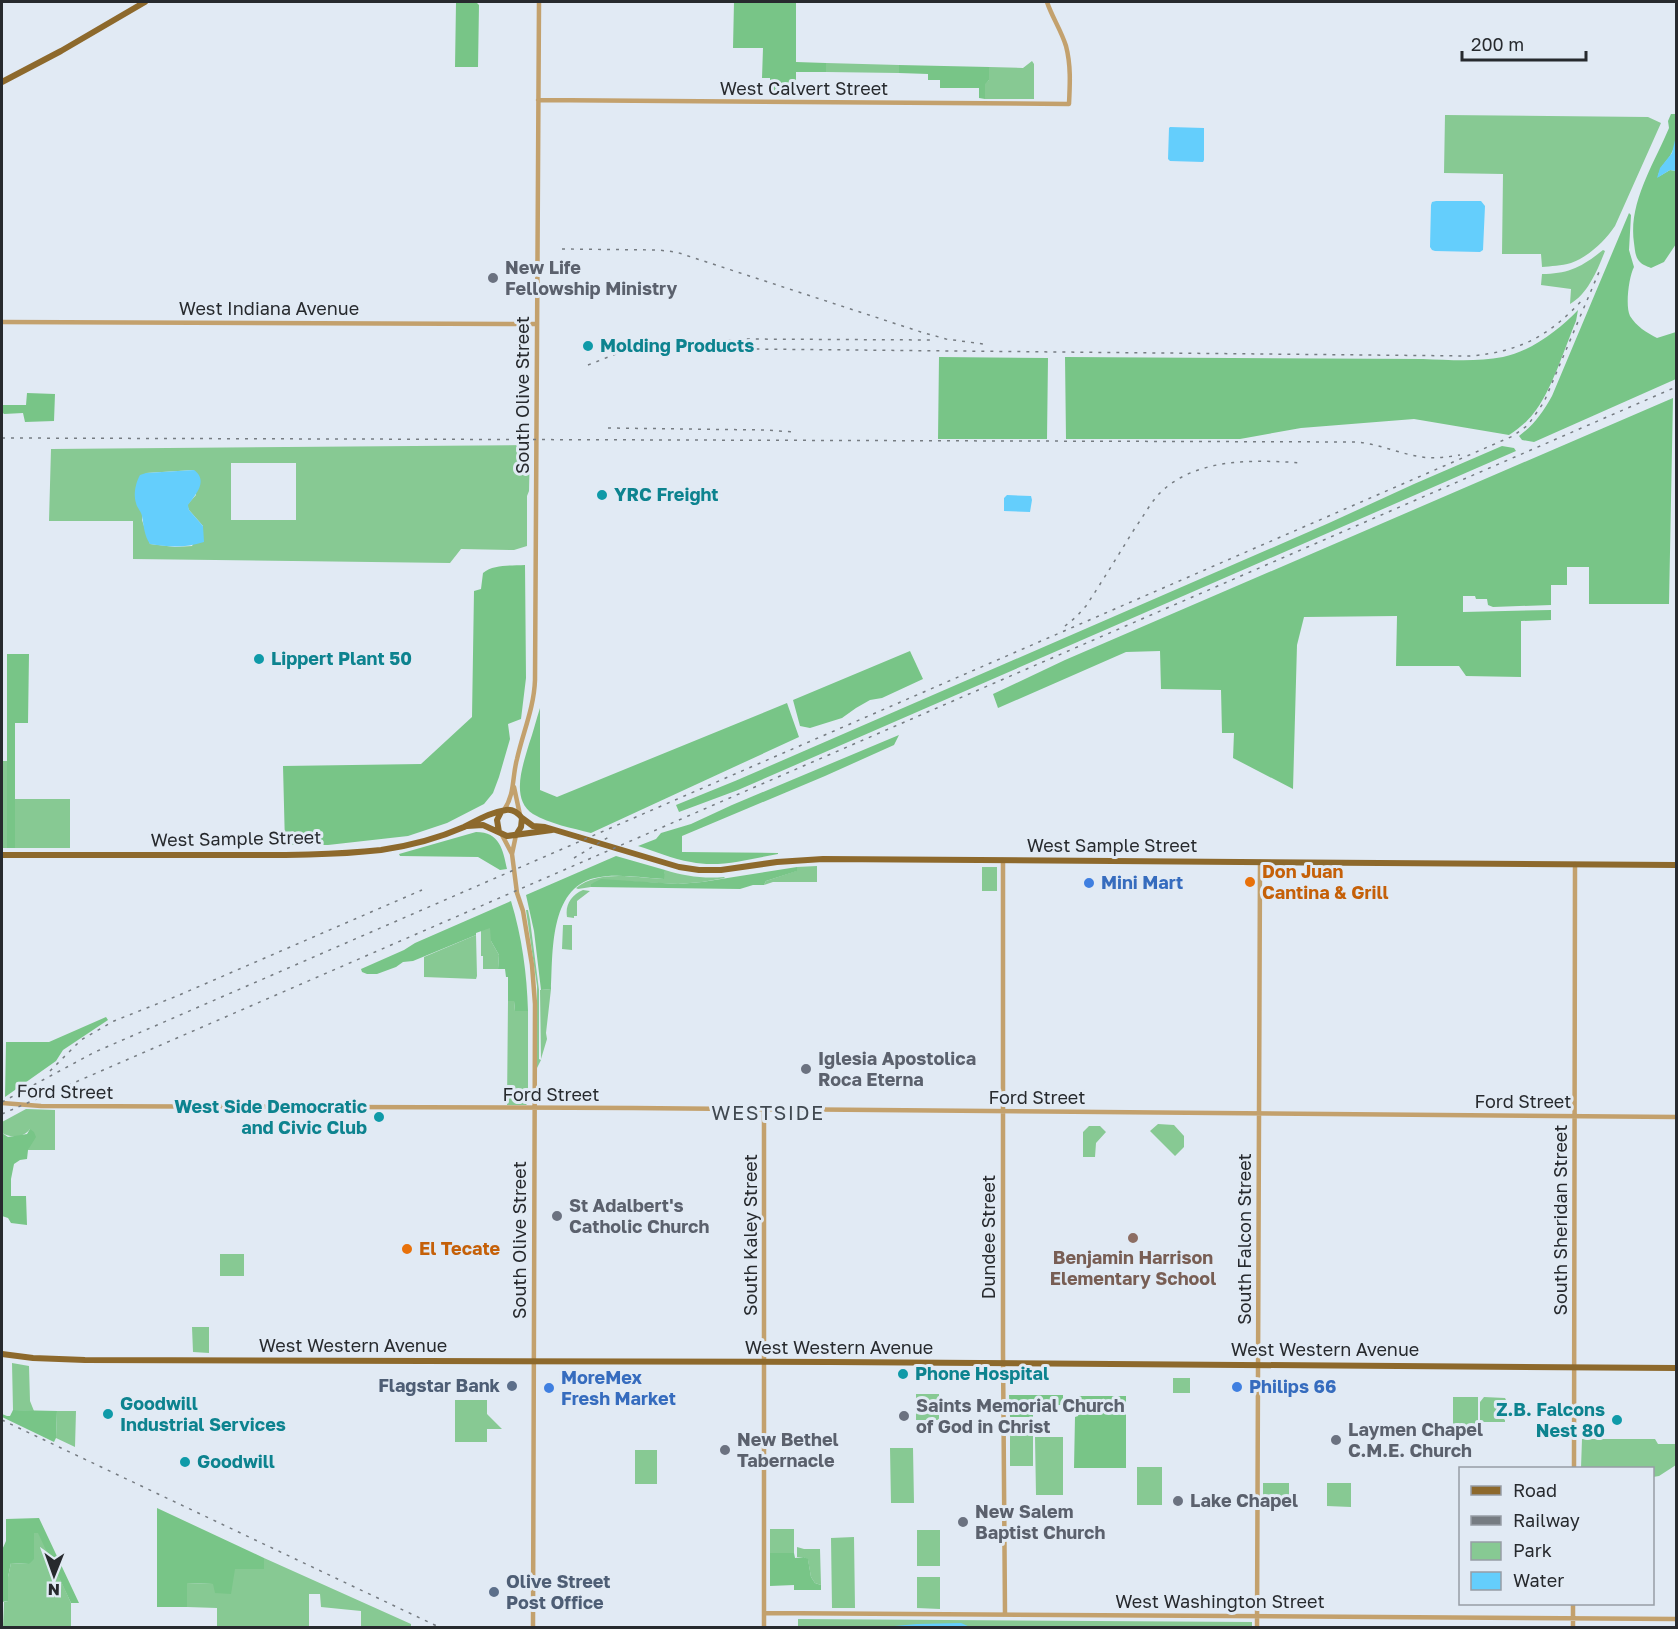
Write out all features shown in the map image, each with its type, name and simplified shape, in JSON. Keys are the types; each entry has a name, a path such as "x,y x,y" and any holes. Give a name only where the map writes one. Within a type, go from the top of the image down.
{"main road":[{"path":"2,82 67,48 146,2"},
{"path":"502,811 513,811 521,816 521,827 516,835 500,834 496,824 502,811"},
{"name":"West Sample Street","path":"2,855 281,856 395,848 466,826 502,811"},
{"name":"West Sample Street","path":"521,816 534,826 545,827 679,867 711,871 803,860 1677,865"},
{"name":"West Sample Street","path":"466,826 483,825 500,834"},
{"name":"West Sample Street","path":"516,835 553,830"},
{"name":"West Western Avenue","path":"2,1354 54,1359 1677,1368"}],"street":[{"name":"South Olive Street","path":"502,811 510,800 514,787 515,767 532,708 535,680 539,2"},
{"name":"West Calvert Street","path":"538,100 1070,104 1068,55 1064,40 1047,2"},
{"name":"West Indiana Avenue","path":"2,322 537,324"},
{"name":"South Olive Street","path":"514,787 521,816"},
{"name":"South Olive Street","path":"500,834 512,854"},
{"name":"South Olive Street","path":"516,835 512,854 534,986 533,1628"},
{"name":"Dundee Street","path":"1003,860 1005,1614"},
{"name":"South Falcon Street","path":"1257,1628 1260,862"},
{"name":"South Sheridan Street","path":"1574,1467 1575,864"},
{"name":"Ford Street","path":"2,1103 41,1106 1677,1116"},
{"name":"South Kaley Street","path":"764,1109 764,1628"},
{"path":"1573,1628 1574,1605"},
{"name":"West Washington Street","path":"764,1613 1677,1619"}],"green space":[{"path":"734,2 796,2 796,62 826,63 826,72 796,72 796,97 770,96 770,78 762,78 763,48 733,48"},
{"path":"456,3 477,3 479,5 478,67 455,67"},
{"path":"1032,61 1034,64 1034,99 985,99 985,83 989,80 989,67 1023,68"},
{"path":"826,63 899,65 899,73 826,72"},
{"path":"899,65 989,67 989,80 985,84 985,99 979,98 979,88 940,88 940,80 928,80 928,74 899,73"},
{"path":"1671,114 1676,114 1674,148 1658,177 1670,170 1676,171 1676,244 1664,262 1651,268 1640,262 1636,255 1633,228 1638,199 1669,128 1668,121"},
{"path":"1445,115 1648,117 1661,123 1615,226 1606,237 1590,253 1571,263 1542,267 1541,254 1502,254 1503,174 1444,173"},
{"path":"1629,213 1631,215 1629,250 1634,267 1628,291 1630,316 1639,326 1657,338 1676,332 1676,379 1534,442 1522,440 1519,436 1538,418 1552,396"},
{"path":"1603,250 1605,251 1592,281 1570,304 1571,289 1541,285 1542,274 1560,273 1574,268"},
{"path":"1578,310 1576,321 1557,369 1540,405 1522,426 1509,435 1414,419 1301,428 1240,439 1066,439 1065,357 1483,360 1503,357 1534,345"},
{"path":"939,357 1048,358 1047,439 938,439"},
{"path":"27,393 55,394 54,421 25,422 23,413 4,414 2,412 2,405 26,405"},
{"path":"1673,398 1669,604 1589,604 1589,567 1567,567 1567,585 1551,585 1551,605 1493,607 1488,605 1487,599 1463,596 1463,612 1551,610 1551,620 1521,621 1521,677 1466,676 1459,666 1396,666 1397,616 1304,617 1297,645 1293,789 1233,758 1234,733 1222,733 1221,690 1161,689 1160,651 1126,652 998,708 993,694 1065,660"},
{"path":"530,445 527,546 514,550 461,549 450,563 133,559 133,521 49,521 51,449","holes":["231,463 296,463 296,520 231,520","194,470 196,495 187,505 203,526 192,546 175,547 150,544 142,520 146,473"]},
{"path":"1502,446 1514,448 1516,451 738,790 679,812 676,805"},
{"path":"525,565 526,678 521,719 508,724 510,739 499,777 493,793 484,804 447,823 408,836 328,845 285,845 283,766 421,764 472,717 474,591 481,589 483,573 487,570 503,566"},
{"path":"910,651 923,679 882,698 870,700 842,718 810,728 800,726 793,700"},
{"path":"7,654 29,654 28,723 15,723 15,848 7,848"},
{"path":"787,703 799,737 591,833 533,814 522,800 520,781 540,708 540,790 557,797"},
{"path":"899,735 894,745 682,836 682,852 778,854 734,862 702,864 677,859 638,846 656,839 661,833 691,824"},
{"path":"2,761 7,761 7,848 2,848"},
{"path":"15,799 70,799 70,848 15,848"},
{"path":"476,832 490,835 499,843 507,869 500,870 478,857 400,856 399,854"},
{"path":"616,856 665,870 664,879 612,876 595,878 580,884 561,908 554,941 551,989 541,990 534,931 526,895"},
{"path":"817,866 817,882 773,882 764,885 766,881 796,871 797,867"},
{"path":"797,867 797,871 766,881 764,885 753,885 740,889 591,887 591,884 601,879 678,884"},
{"path":"982,867 997,867 997,891 982,891"},
{"path":"665,870 709,878 725,878 678,884 620,881 576,888 596,878 630,876 663,879"},
{"path":"583,890 590,891 577,901 577,916 567,917 570,901"},
{"path":"511,901 523,956 528,1011 515,1011 514,1001 508,1001 508,977 506,977 505,969 498,969 499,955 491,941 490,928 377,974 362,972 361,969 415,943"},
{"path":"526,910 528,910 530,920 539,990 539,1059 541,1060 537,1068 537,986"},
{"path":"563,925 572,925 572,950 562,949"},
{"path":"491,928 491,941 499,955 498,969 483,969 481,930"},
{"path":"476,935 476,979 424,977 424,957"},
{"path":"551,989 547,1039 541,1059 540,990"},
{"path":"508,1001 514,1001 515,1011 528,1011 528,1103 526,1105 507,1105"},
{"path":"106,1017 108,1020 63,1050 56,1061 5,1097 6,1042 49,1042"},
{"path":"26,1109 55,1110 55,1150 28,1150 30,1129 17,1136 2,1133 2,1122"},
{"path":"1158,1124 1174,1125 1184,1136 1184,1147 1175,1156 1150,1131"},
{"path":"1089,1126 1100,1126 1106,1132 1096,1143 1095,1157 1083,1157 1083,1132"},
{"path":"30,1129 36,1137 28,1150 27,1159 14,1164 11,1179 11,1196 26,1196 27,1225 11,1223 8,1218 2,1216 2,1133 8,1137 27,1134"},
{"path":"220,1254 244,1254 244,1276 220,1276"},
{"path":"192,1327 209,1327 209,1353 193,1352"},
{"path":"12,1363 29,1366 30,1401 34,1411 13,1410"},
{"path":"1173,1378 1190,1378 1190,1393 1173,1393"},
{"path":"916,1394 939,1394 939,1420 916,1420"},
{"path":"1009,1395 1063,1395 1063,1405 1033,1405 1033,1417 1010,1417"},
{"path":"1079,1396 1126,1396 1126,1468 1074,1468 1075,1417 1078,1416 1082,1405"},
{"path":"1453,1397 1478,1397 1478,1430 1453,1430"},
{"path":"1484,1397 1505,1398 1506,1400 1499,1405 1498,1414 1505,1422 1480,1422 1480,1402"},
{"path":"455,1400 487,1400 487,1414 502,1429 487,1429 487,1442 455,1442"},
{"path":"13,1410 57,1411 54,1442 2,1417 2,1414 10,1416"},
{"path":"57,1411 76,1411 75,1447 56,1438"},
{"path":"1010,1432 1033,1432 1033,1466 1010,1466"},
{"path":"1035,1437 1063,1437 1063,1495 1036,1495"},
{"path":"1582,1439 1655,1439 1658,1444 1676,1444 1676,1465 1659,1476 1654,1477 1654,1467 1581,1467"},
{"path":"890,1448 913,1448 914,1503 891,1503"},
{"path":"635,1450 657,1450 657,1484 635,1484"},
{"path":"1137,1467 1162,1467 1162,1505 1137,1505"},
{"path":"1263,1483 1289,1483 1289,1506 1263,1506"},
{"path":"1327,1483 1351,1483 1351,1507 1327,1506"},
{"path":"157,1508 264,1558 264,1569 235,1569 231,1594 215,1593 213,1584 187,1583 187,1607 157,1607"},
{"path":"39,1518 79,1603 71,1603 38,1533 34,1533 34,1559 29,1564 11,1563 8,1577 8,1601 2,1602 2,1550 6,1541 6,1519"},
{"path":"770,1529 794,1529 794,1553 770,1553"},
{"path":"917,1530 940,1530 940,1566 917,1566"},
{"path":"34,1533 39,1533 71,1603 71,1627 3,1627 4,1602 8,1601 8,1577 11,1563 29,1564"},
{"path":"854,1537 855,1608 832,1608 831,1538"},
{"path":"797,1547 820,1549 821,1585 815,1583 811,1577 808,1560 804,1557 797,1557"},
{"path":"770,1553 794,1553 795,1558 808,1559 811,1577 815,1583 821,1585 821,1590 794,1590 794,1585 770,1586"},
{"path":"264,1558 411,1624 411,1627 361,1627 361,1611 321,1607 320,1594 309,1594 309,1627 217,1627 217,1608 187,1607 187,1583 213,1584 234,1569 263,1569"},
{"path":"917,1577 940,1577 940,1609 917,1608"},
{"path":"798,1619 1252,1622 1252,1627 798,1628"}],"water":[{"path":"1170,127 1204,128 1203,162 1170,161 1168,159"},
{"path":"1676,136 1676,171 1670,170 1657,178 1660,168 1672,153"},
{"path":"1436,201 1481,201 1485,206 1483,250 1480,252 1432,250 1430,247 1431,205"},
{"path":"194,470 201,483 188,505 189,510 203,526 204,542 177,546 150,544 135,499 135,488 140,475"},
{"path":"1007,495 1031,496 1030,512 1004,511 1004,498"},
{"path":"961,1623 970,1627 883,1627 917,1624"}],"railway":[{"path":"562,249 676,252 921,332 946,339 983,344"},
{"path":"2,1102 95,1052 1513,436 1528,425 1544,402 1599,272"},
{"path":"588,365 616,354 648,348 1470,356 1519,346 1547,332 1584,298"},
{"path":"711,342 742,339 933,340"},
{"path":"2,1114 1676,387"},
{"path":"608,428 795,432"},
{"path":"2,438 1357,442 1422,457 1460,455"},
{"path":"1065,626 1086,606 1154,499 1177,480 1210,466 1229,463 1266,461 1303,463"},
{"path":"574,858 612,835"},
{"path":"50,1071 81,1040 114,1021 422,890"},
{"path":"2,1420 441,1628"}],"place":[{"name":"New Life Fellowship Ministry","path":"493,278"},
{"name":"Molding Products","path":"588,346"},
{"name":"YRC Freight","path":"602,495"},
{"name":"Lippert Plant 50","path":"259,659"},
{"name":"Don Juan Cantina & Grill","path":"1250,882"},
{"name":"Mini Mart","path":"1089,883"},
{"name":"Iglesia Apostolica Roca Eterna","path":"806,1069"},
{"name":"West Side Democratic and Civic Club","path":"379,1117"},
{"name":"St Adalbert's Catholic Church","path":"557,1216"},
{"name":"Benjamin Harrison Elementary School","path":"1133,1238"},
{"name":"El Tecate","path":"407,1249"},
{"name":"Phone Hospital","path":"903,1374"},
{"name":"Flagstar Bank","path":"512,1386"},
{"name":"Philips 66","path":"1237,1387"},
{"name":"MoreMex Fresh Market","path":"549,1388"},
{"name":"Goodwill Industrial Services","path":"108,1414"},
{"name":"Saints Memorial Church of God in Christ","path":"904,1416"},
{"name":"Z.B. Falcons Nest 80","path":"1617,1420"},
{"name":"Laymen Chapel C.M.E. Church","path":"1336,1440"},
{"name":"New Bethel Tabernacle","path":"725,1450"},
{"name":"Goodwill","path":"185,1462"},
{"name":"Lake Chapel","path":"1178,1501"},
{"name":"New Salem Baptist Church","path":"963,1522"},
{"name":"Olive Street Post Office","path":"494,1592"}],"district":[{"name":"WESTSIDE","path":"768,1113"}]}
